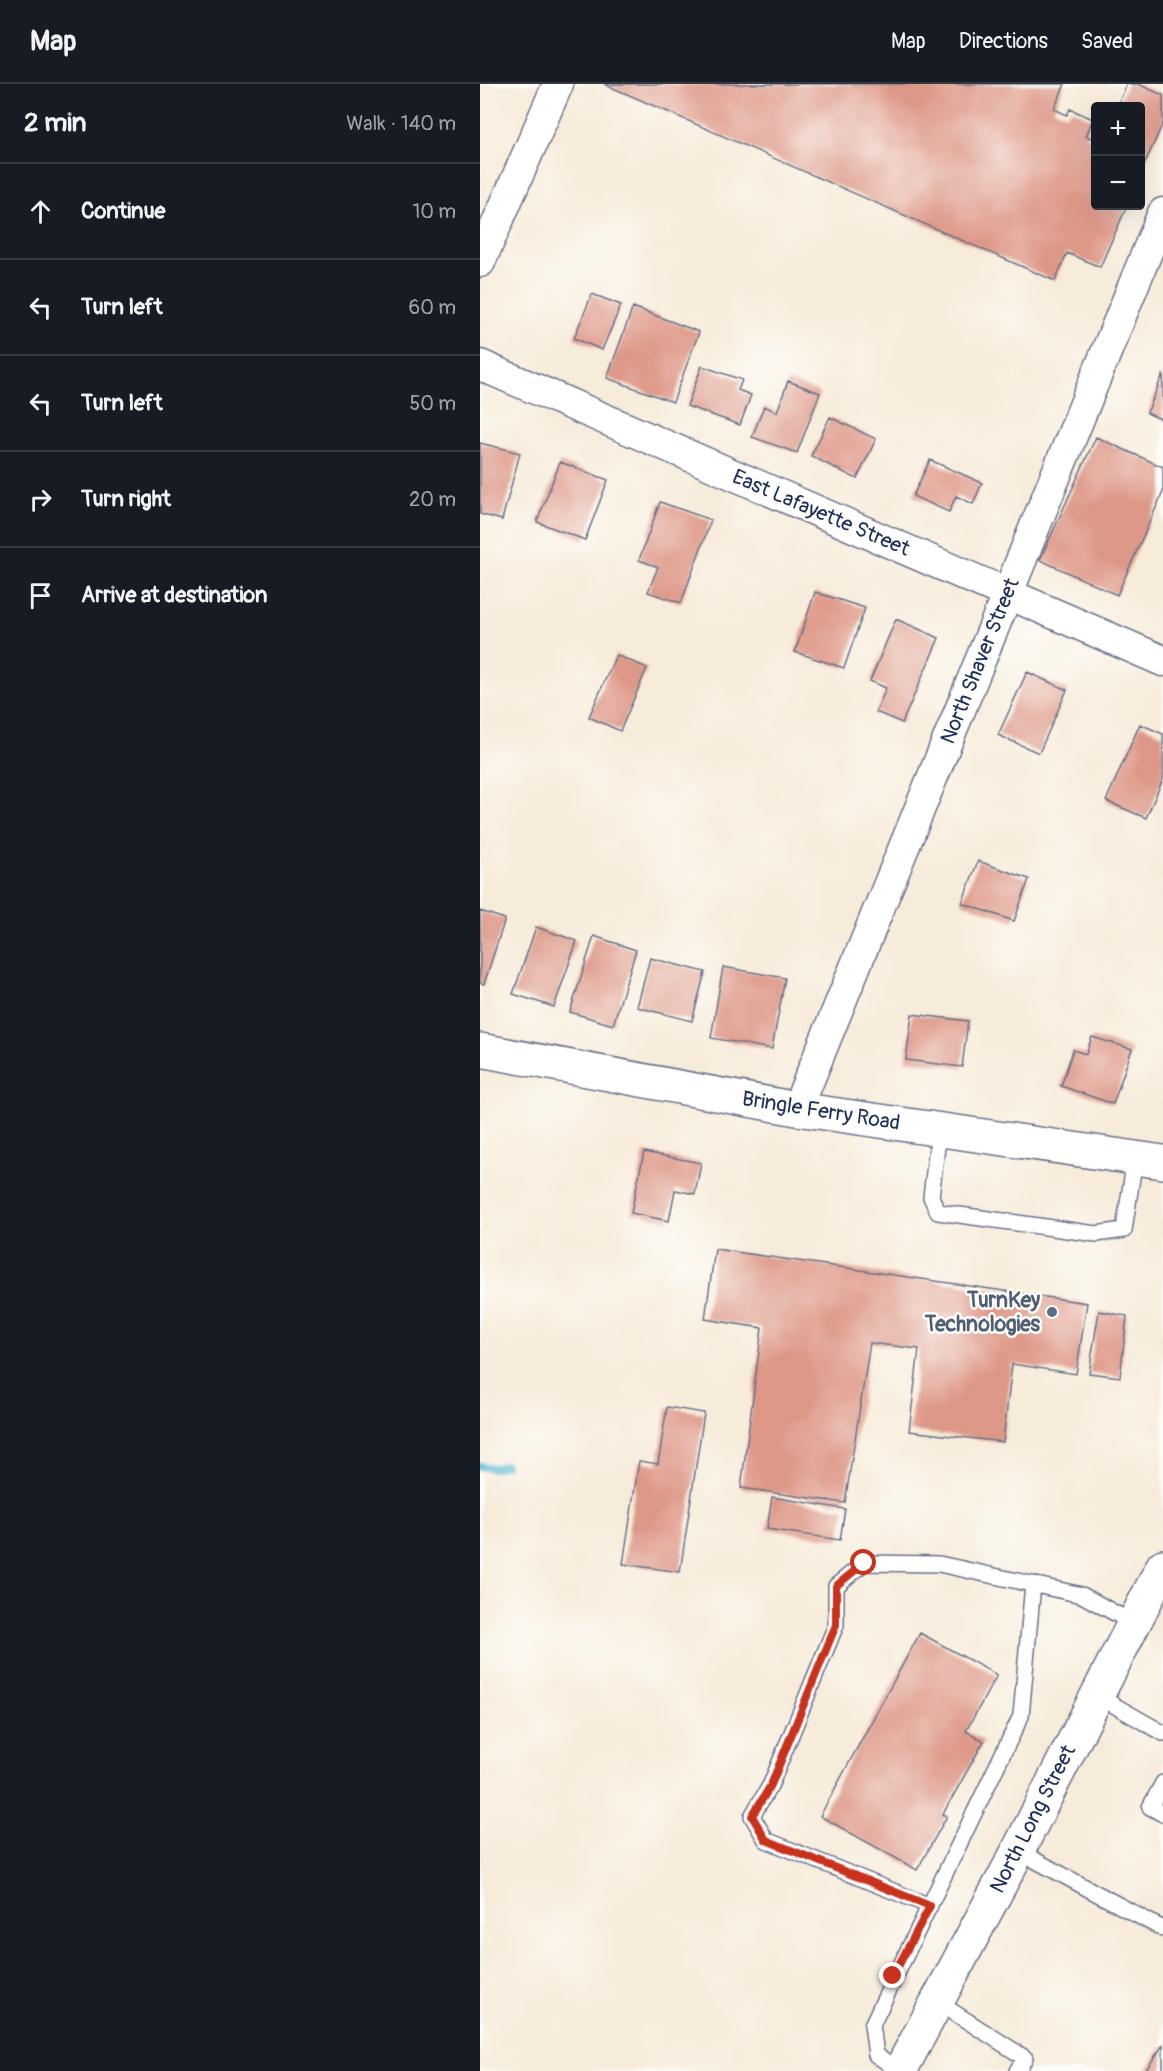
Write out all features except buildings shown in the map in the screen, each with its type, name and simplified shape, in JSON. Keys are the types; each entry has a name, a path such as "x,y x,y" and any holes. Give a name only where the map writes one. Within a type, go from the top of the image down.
{"street":[{"path":"480,262 558,84"},
{"name":"North Shaver Street","path":"797,1109 1163,213"},
{"name":"East Lafayette Street","path":"480,365 1163,661"},
{"name":"Bringle Ferry Road","path":"480,1050 797,1109 1149,1160"},
{"name":"North Long Street","path":"900,2071 1018,1851 1163,1566"}],"lane":[{"path":"939,1130 931,1197 939,1212 950,1214 1096,1234 1124,1230 1149,1160"},
{"path":"930,1906 766,1840 752,1816 771,1785 836,1625 836,1586 864,1563 939,1564 1082,1595 1133,1623"},
{"path":"900,2071 876,2055 872,2025 930,1906 960,1837 1021,1716 1032,1584"},
{"path":"1096,1695 1163,1733"},
{"path":"1163,1783 1150,1807 1163,1814"},
{"path":"1018,1851 1163,1929"},
{"path":"936,2001 1025,2058 1017,2071"}],"waterway":[{"path":"480,1466 495,1468 505,1465"}],"place":[{"name":"TurnKey Technologies","path":"1052,1312"}],"route":[{"path":"864,1563 836,1586 834,1603 836,1625 771,1785 752,1816 766,1840 930,1906 893,1976"}]}
